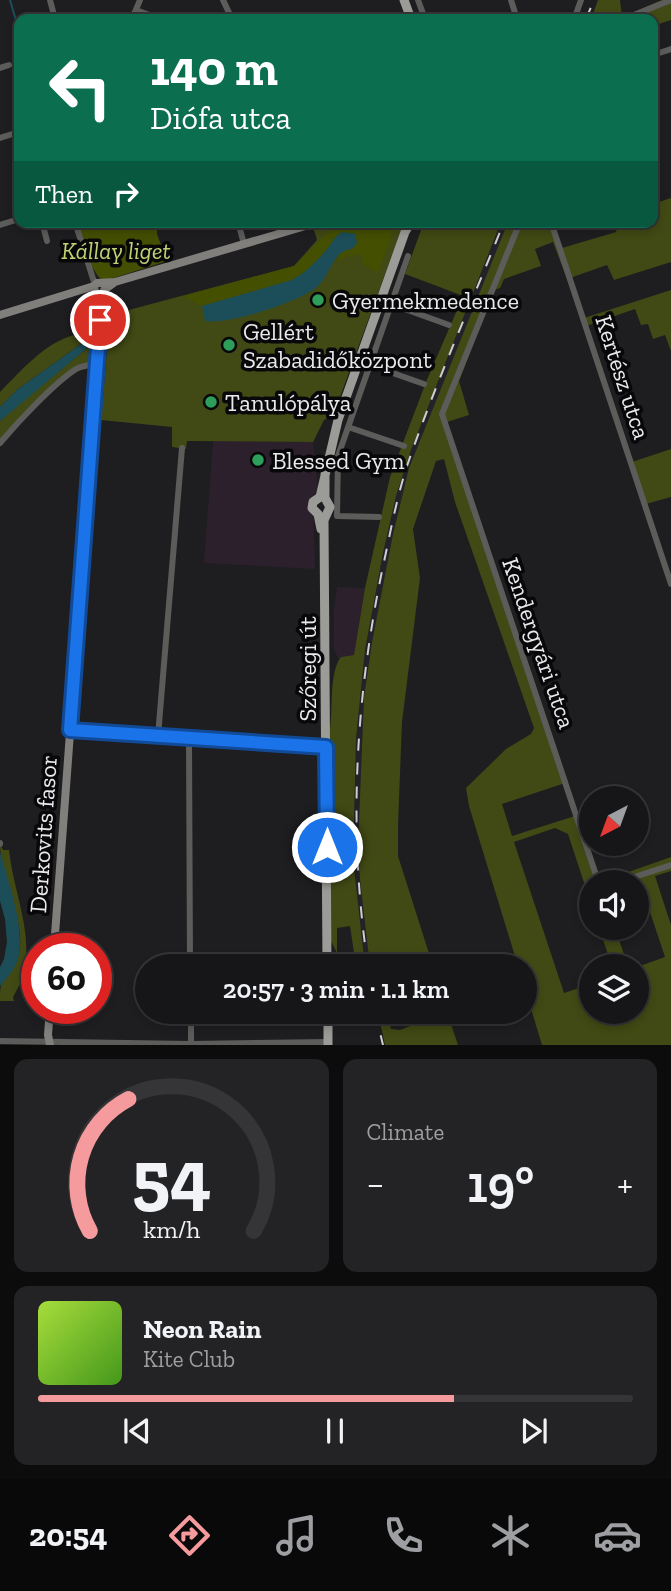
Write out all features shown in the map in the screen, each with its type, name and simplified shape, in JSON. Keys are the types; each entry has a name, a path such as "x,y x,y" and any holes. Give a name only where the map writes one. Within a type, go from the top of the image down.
{"main road":[{"name":"Szőregi út","path":"322,514 313,510 312,505 322,498 338,420 407,228"},
{"name":"Szőregi út","path":"322,498 329,504 322,514 325,541 327,954"},
{"path":"328,1024 328,1043"}],"street":[{"path":"134,14 140,0"},
{"path":"636,14 671,0"},
{"path":"136,10 147,14"},
{"path":"0,68 9,65"},
{"path":"44,228 47,241"},
{"path":"77,228 99,288"},
{"path":"240,228 244,244"},
{"path":"0,315 299,228"},
{"name":"Kendergyári utca","path":"518,228 442,414 594,870"},
{"name":"Kertész utca","path":"553,228 671,584"},
{"path":"379,517 337,516 338,456 408,256"},
{"name":"Derkovits fasor","path":"55,933 102,303 99,288"},
{"path":"391,304 449,325"},
{"path":"0,443 18,422 74,370 97,365"},
{"path":"370,365 424,384"},
{"path":"348,426 404,446"},
{"path":"158,736 182,448"},
{"path":"70,730 326,747"},
{"path":"189,738 190,954"},
{"path":"649,872 671,865"},
{"path":"50,1024 50,1044"},
{"path":"192,1024 193,1044"},
{"path":"0,1041 50,1044 328,1043"}],"shaded area":[{"path":"499,228 506,228 409,468 393,534 364,697 358,846 369,954 364,954 353,859 356,739 365,650 396,496 411,450"},
{"path":"213,441 313,442 318,489 313,496 315,569 204,563"},
{"path":"337,587 365,588 354,655 339,659 334,650"}],"green space":[{"path":"598,0 620,0 622,14 593,14"},
{"path":"662,0 671,0 671,20 658,24 658,14 629,14"},
{"path":"671,198 671,262 614,280 607,265 567,279 553,242 535,249 541,266 504,279 500,288 494,290 459,381 469,415 447,422 568,782 502,804 512,836 578,815 579,856 591,856 596,870 580,870 568,834 555,828 514,842 564,993 579,988 579,1024 649,1024 649,963 665,957 649,909 649,870 634,870 671,857 671,871 655,876 671,925 671,1045 542,1045 536,1024 537,954 514,954 469,806 466,788 506,749 531,734 534,728 455,502 444,459 436,461 413,529 420,578 402,722 398,826 398,856 429,954 369,954 358,846 364,697 393,534 409,468 506,228 555,228 562,248 616,232 617,228 658,228 658,202"},
{"name":"Kállay liget","path":"79,228 157,228 167,261 104,281 91,263"},
{"path":"340,228 394,228 379,271 363,264 362,256 355,254 338,261 339,253 355,246 358,238 330,246 305,273 292,280 202,306 183,296 294,266 327,233"},
{"name":"Gellért Szabadidőközpont","path":"402,228 333,416 324,420 313,442 187,441 186,449 172,447 172,427 101,420 110,315 294,266 317,240 314,230"},
{"path":"422,228 499,228 411,450 396,496 383,553 365,650 356,739 353,859 364,954 354,954 350,926 337,928 337,953 331,941 330,729 335,672 341,657 354,655 365,588 390,477 426,382 457,310 466,297 405,274"},
{"path":"671,290 671,351 665,335 653,339 648,324 641,325 635,309 586,326 584,318"},
{"path":"74,335 99,336 97,364 74,370 0,443 0,421 5,415 87,348 88,344 84,342 18,389 0,407 0,392 43,351"},
{"path":"671,449 671,497 646,504 632,462"},
{"path":"0,843 3,850 9,850 25,933 21,933 21,981 13,997 14,1001 0,1001 1,985 16,962 20,946 18,920"},
{"path":"603,940 619,940 624,954 608,954"},
{"path":"381,1024 390,1024 391,1029 400,1030 415,1024 451,1024 458,1045 385,1045"}],"water":[{"path":"343,232 355,234 357,243 336,258 322,282 308,293 246,316 205,321 202,306 292,280 311,266"},
{"path":"84,342 88,344 87,348 0,421 0,407 18,389"},
{"path":"0,852 18,920 20,947 15,966 0,986 0,967 7,942 0,901"}],"waterway":[{"path":"10,0 14,14"}],"railway":[{"path":"588,14 594,0"},
{"path":"367,954 358,867 357,768 366,669 382,571 408,463 502,228"},
{"path":"378,1024 383,1045"}],"place":[{"name":"Gyermekmedence","path":"318,300"},
{"name":"Gellért Szabadidőközpont","path":"229,345"},
{"name":"Tanulópálya","path":"211,402"},
{"name":"Blessed Gym","path":"258,460"}],"route":[{"path":"100,320 70,730 326,747 327,847"}]}
